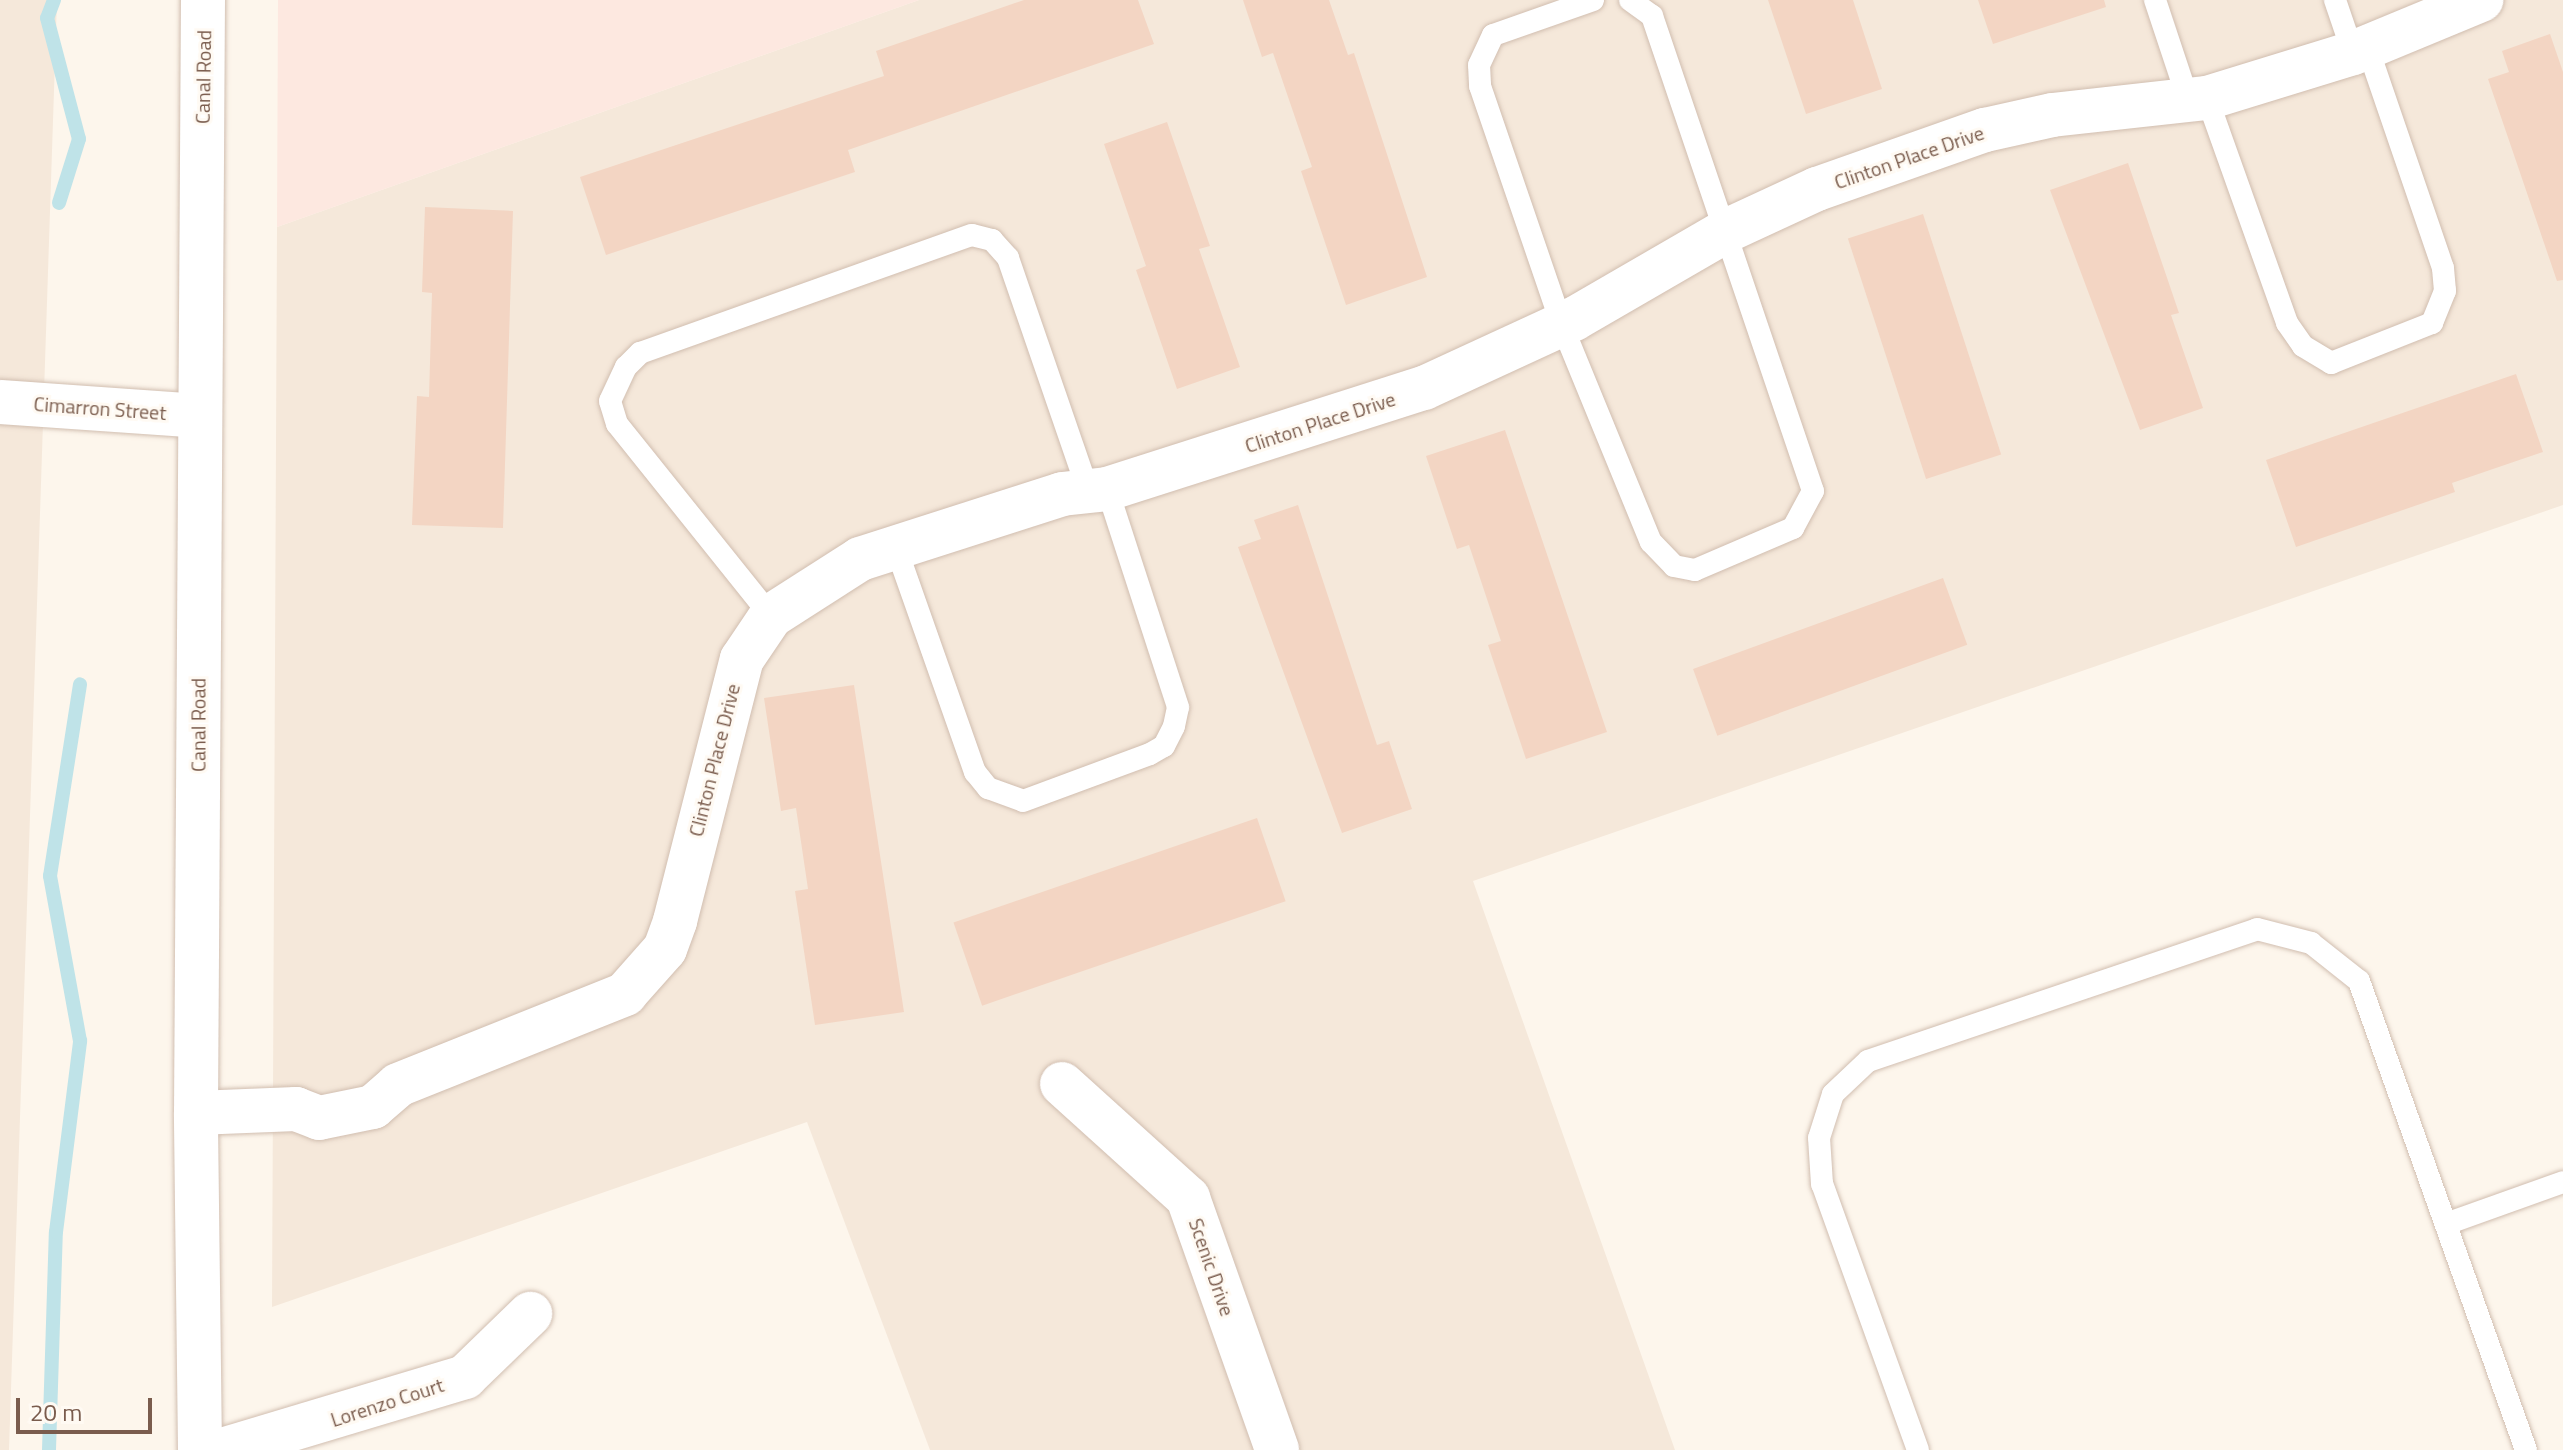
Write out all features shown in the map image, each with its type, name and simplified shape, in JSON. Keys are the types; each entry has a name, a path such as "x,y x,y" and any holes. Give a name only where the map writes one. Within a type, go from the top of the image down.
{"street":[{"name":"Clinton Place Drive","path":"196,1113 296,1109 319,1118 373,1107 398,1085 592,1012 647,974 675,921 732,684 771,616 834,572 895,545 1097,488 1424,388 1561,323 1726,231 1817,189 1985,130 2197,99 2360,50 2481,0"},
{"name":"Canal Road","path":"200,1450 196,1113 199,416 206,1"},
{"name":"Cimarron Street","path":"0,402 199,416"},
{"name":"Scenic Drive","path":"1062,1084 1188,1198 1277,1450"},
{"name":"Lorenzo Court","path":"222,1450 465,1377 530,1314"}],"lane":[{"path":"1593,0 1493,35 1479,65 1484,106 1561,323 1651,542 1665,559 1695,570 1777,538 1807,512 1813,491 1652,16 1630,0"},
{"path":"2155,0 2287,323 2303,346 2331,363 2423,328 2441,309 2445,291 2443,268 2360,50 2335,0"},
{"path":"771,616 617,424 610,401 626,367 640,353 972,235 992,240 1008,258 1178,707 1174,726 1164,746 1023,801 988,788 962,745 895,545"},
{"path":"1918,1450 1822,1184 1819,1138 1833,1094 1868,1061 2257,929 2311,943 2359,981 2526,1450"},
{"path":"2446,1224 2563,1182"}],"shaded area":[{"path":"0,0 57,0 9,1450 0,1450"},
{"path":"278,0 919,0 277,227"},
{"path":"919,0 2563,0 2563,505 1473,881 1675,1450 930,1450 807,1122 272,1307 277,227"}],"building":[{"path":"1024,0 1138,0 1154,44 848,150 855,172 606,255 580,177 884,76 876,51"},
{"path":"1243,0 1329,0 1348,55 1354,53 1427,277 1346,305 1301,171 1312,167 1273,53 1262,57"},
{"path":"1768,0 1853,0 1882,89 1806,114"},
{"path":"1978,0 2104,0 2106,7 1993,44"},
{"path":"2550,34 2563,72 2563,280 2557,281 2488,79 2509,72 2502,51"},
{"path":"1167,122 1210,246 1199,249 1240,367 1177,389 1136,270 1146,266 1104,144"},
{"path":"2128,163 2179,313 2171,315 2203,408 2140,430 2050,190"},
{"path":"425,207 513,211 503,528 412,525 417,396 429,397 432,293 422,292"},
{"path":"1923,214 2001,455 1926,479 1848,238"},
{"path":"2516,374 2543,452 2452,483 2455,492 2296,547 2266,460"},
{"path":"1505,430 1607,732 1526,759 1488,645 1501,641 1469,545 1457,549 1426,456"},
{"path":"1298,505 1377,745 1389,741 1412,809 1342,833 1238,547 1261,539 1254,520"},
{"path":"1943,578 1967,645 1717,736 1693,669"},
{"path":"854,685 904,1012 815,1025 795,891 808,889 796,808 781,811 764,698"},
{"path":"1257,818 1286,901 982,1006 953,923"}],"waterway":[{"path":"54,0 47,18 79,139 59,203"},
{"path":"49,1450 56,1232 80,1041 50,876 80,684"}]}
